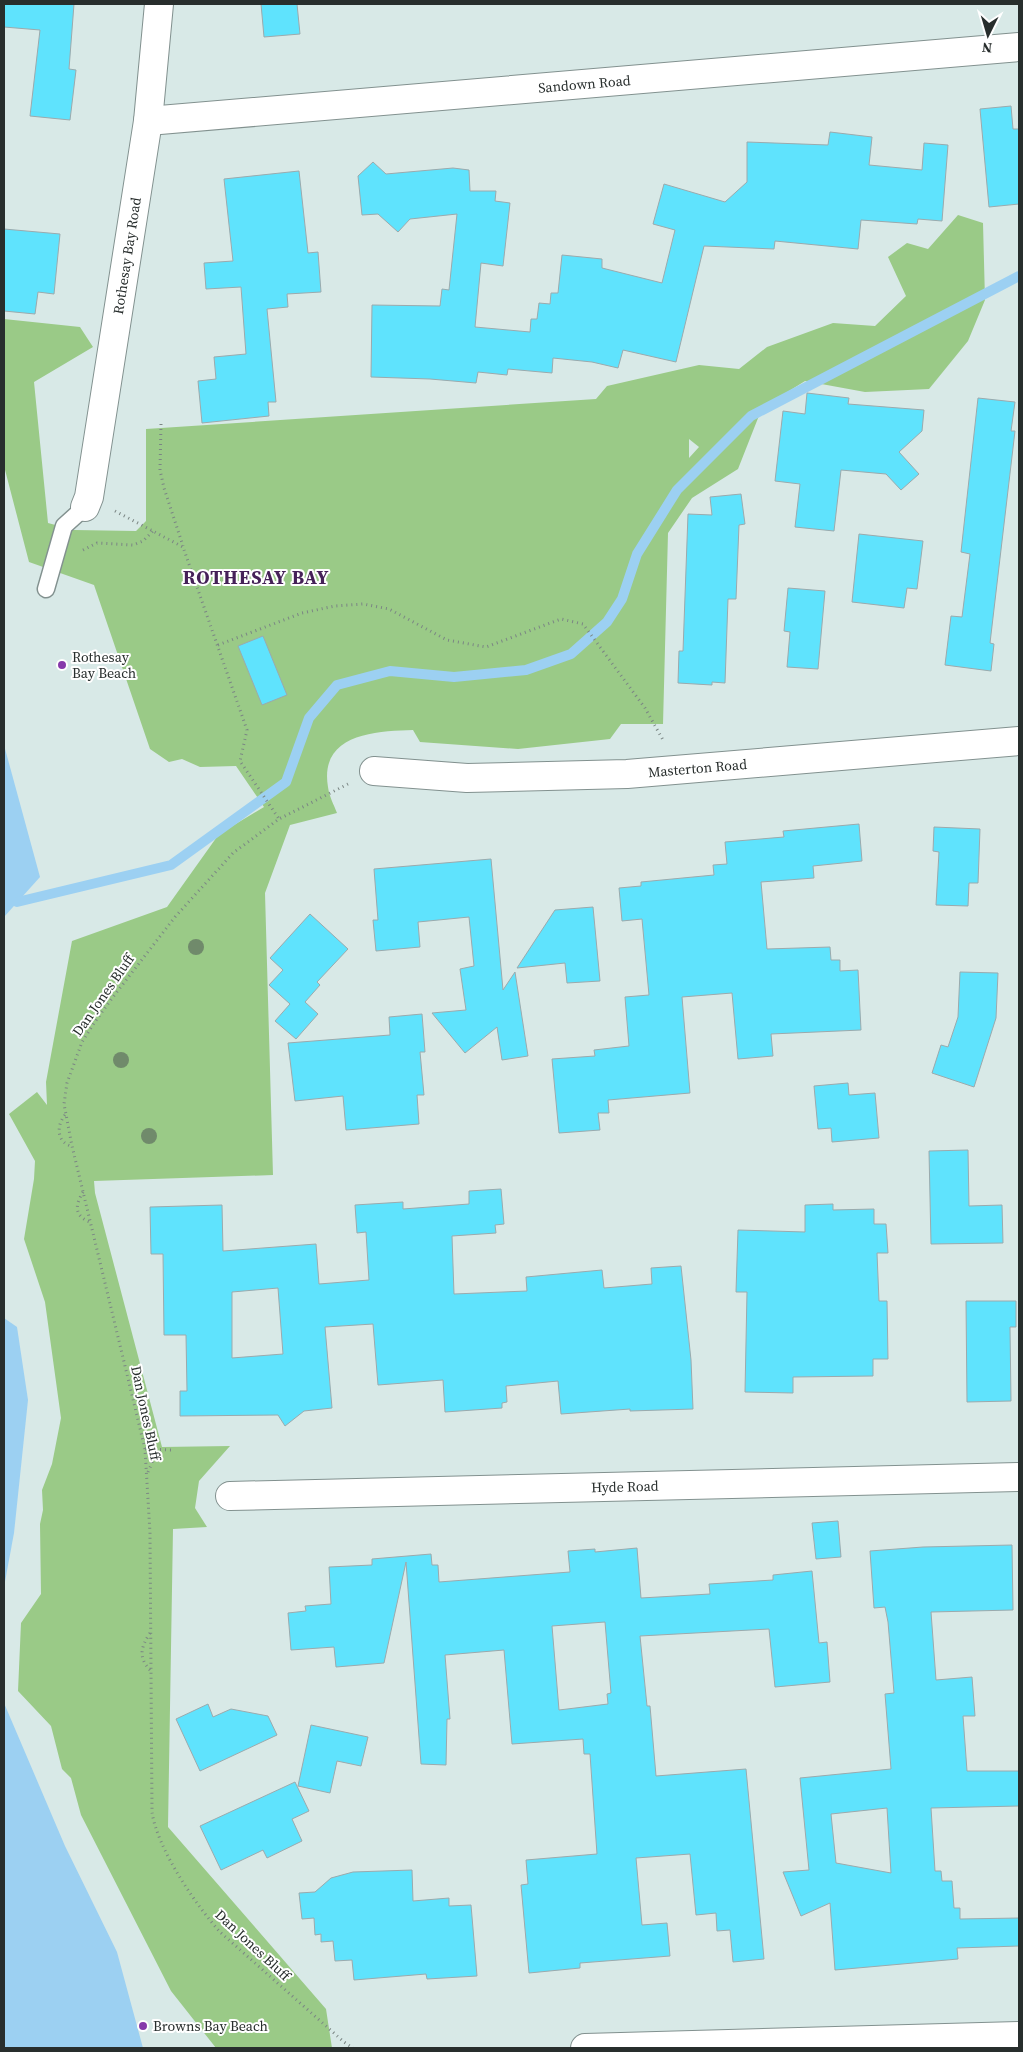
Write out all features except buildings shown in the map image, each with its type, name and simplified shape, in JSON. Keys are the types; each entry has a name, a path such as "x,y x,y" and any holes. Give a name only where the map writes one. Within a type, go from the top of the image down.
{"street":[{"name":"Rothesay Bay Road","path":"87,502 148,121 159,4"},
{"name":"Sandown Road","path":"148,121 1019,47"},
{"name":"Masterton Road","path":"374,771 467,778 627,774 1019,741"},
{"name":"Hyde Road","path":"230,1496 1019,1476"},
{"path":"585,2048 1019,2036"}],"lane":[{"path":"46,589 64,526 87,502"}],"path":[{"path":"161,424 160,470 164,488 247,730 240,761 278,817"},
{"path":"87,502 183,547"},
{"path":"61,536 69,547 78,551 97,543 133,545 143,541 153,532"},
{"path":"218,645 302,612 335,606 363,604 389,608 447,640 486,647 561,619 583,624 645,708"},
{"name":"Dan Jones Bluff","path":"353,2048 220,1932 205,1915 156,1834 152,1812 150,1533 145,1449 72,1146 64,1104 70,1073 82,1042 94,1023 176,917 216,870 233,853 278,817 374,771"},
{"path":"65,1115 60,1125 60,1137 65,1144 72,1146"},
{"path":"84,1191 76,1209 80,1217 91,1222"},
{"path":"145,1449 174,1450"},
{"path":"147,1474 152,1463 153,1449"},
{"path":"150,1633 142,1648 142,1655 145,1664 150,1670"}],"green space":[{"path":"958,215 983,223 985,300 968,341 929,389 865,392 805,381 762,408 738,469 692,498 668,533 663,724 621,724 610,739 518,749 420,742 413,730 382,732 367,734 353,739 341,746 332,756 328,769 328,787 337,813 290,825 265,893 273,1175 94,1181 95,1193 162,1447 230,1446 199,1481 195,1508 207,1527 173,1529 168,1827 326,2009 332,2048 216,2048 171,1991 81,1815 71,1778 62,1769 51,1726 18,1691 21,1623 41,1594 40,1524 43,1510 42,1490 52,1464 61,1418 45,1302 24,1239 34,1179 35,1161 9,1114 37,1092 47,1105 46,1082 72,941 167,907 219,834 264,807 236,766 200,767 182,759 169,762 150,749 94,585 29,562 4,466 4,319 80,327 93,347 34,382 48,523 74,530 136,531 146,521 146,429 596,399 607,386 699,365 739,369 767,347 833,323 875,326 906,296 888,257 907,243 928,249","holes":["689,439 699,447 689,458"]}],"water":[{"path":"4,745 40,877 4,917"},
{"path":"4,1318 17,1327 28,1400 14,1533 4,1587"},
{"path":"4,1703 65,1846 117,1952 143,2048 4,2048"}],"waterway":[{"path":"17,902 171,865 286,782 309,718 337,685 390,671 454,677 526,670 571,654 607,622 622,599 637,554 677,490 751,416 1019,276"}],"place":[{"name":"Rothesay Bay Beach","path":"62,665"},
{"name":"Browns Bay Beach","path":"143,2026"}],"district":[{"name":"ROTHESAY BAY","path":"256,577"}]}
